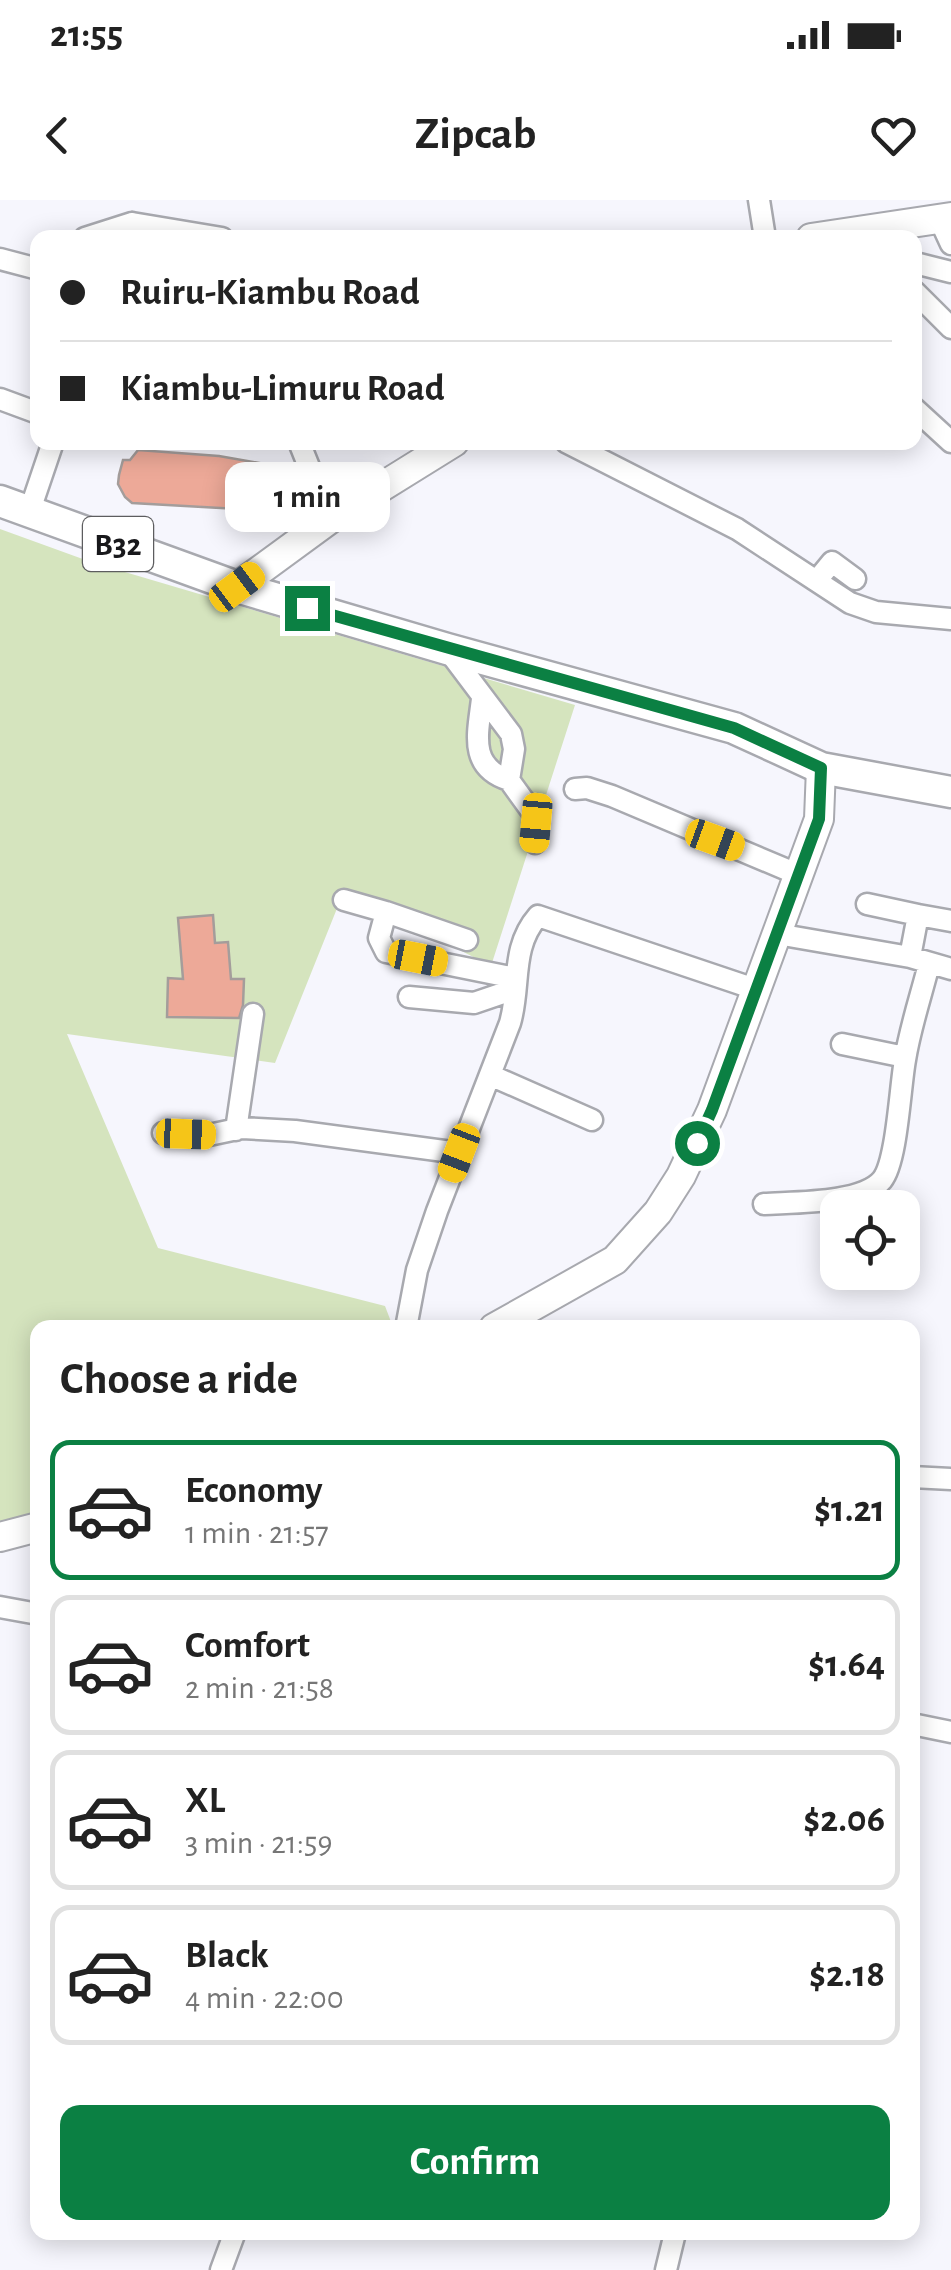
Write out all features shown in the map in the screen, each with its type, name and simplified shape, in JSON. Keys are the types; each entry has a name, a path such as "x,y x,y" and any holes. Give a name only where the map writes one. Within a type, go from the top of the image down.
{"highway":[{"name":"B32","path":"0,501 237,587 734,728 821,768 951,792"}],"main road":[{"path":"902,230 947,226"},
{"path":"237,587 330,519 441,450"},
{"path":"508,1320 615,1260 658,1212 681,1176 712,1110 819,819 821,768"},
{"path":"0,1537 30,1529"}],"street":[{"path":"759,200 764,230"},
{"path":"4,261 30,254"},
{"path":"4,261 30,267"},
{"path":"922,264 951,272"},
{"path":"922,299 951,328"},
{"path":"0,399 30,409"},
{"path":"922,415 951,442"},
{"path":"29,513 50,450"},
{"path":"302,450 330,519"},
{"path":"582,450 737,529 850,603 876,612 951,619"},
{"path":"818,579 832,562 855,578"},
{"path":"447,649 511,734 514,750 509,780"},
{"path":"482,699 476,746 479,758 486,768 509,780 535,816 534,843"},
{"path":"575,789 587,788 612,796 798,874"},
{"path":"344,900 467,940"},
{"path":"867,904 951,920"},
{"path":"386,912 378,938 386,952 515,984"},
{"path":"764,1204 838,1198 882,1181 890,1164 919,960 918,914"},
{"path":"408,1320 417,1270 510,1023 522,940 534,920 544,916 755,989"},
{"path":"776,934 951,969"},
{"path":"408,997 474,1003 515,984"},
{"path":"236,1130 254,1014"},
{"path":"842,1044 905,1057"},
{"path":"490,1074 592,1120"},
{"path":"163,1133 295,1132 459,1153"},
{"path":"920,1477 951,1479"},
{"path":"0,1607 30,1613"},
{"path":"920,1726 951,1732"},
{"path":"221,2270 233,2240"},
{"path":"666,2270 674,2240"}],"green space":[{"path":"0,529 91,562 575,705 491,966 344,891 275,1063 67,1034 158,1248 385,1306 390,1320 30,1320 30,1517 0,1525"}],"building":[{"path":"138,450 219,456 276,466 238,509 132,503 118,484 119,475 123,460 130,460"},
{"path":"213,915 215,943 228,942 231,979 244,979 239,1018 167,1017 168,978 183,979 178,918"}],"route":[{"path":"307,608 734,728 821,768 819,819 697,1143"}]}
